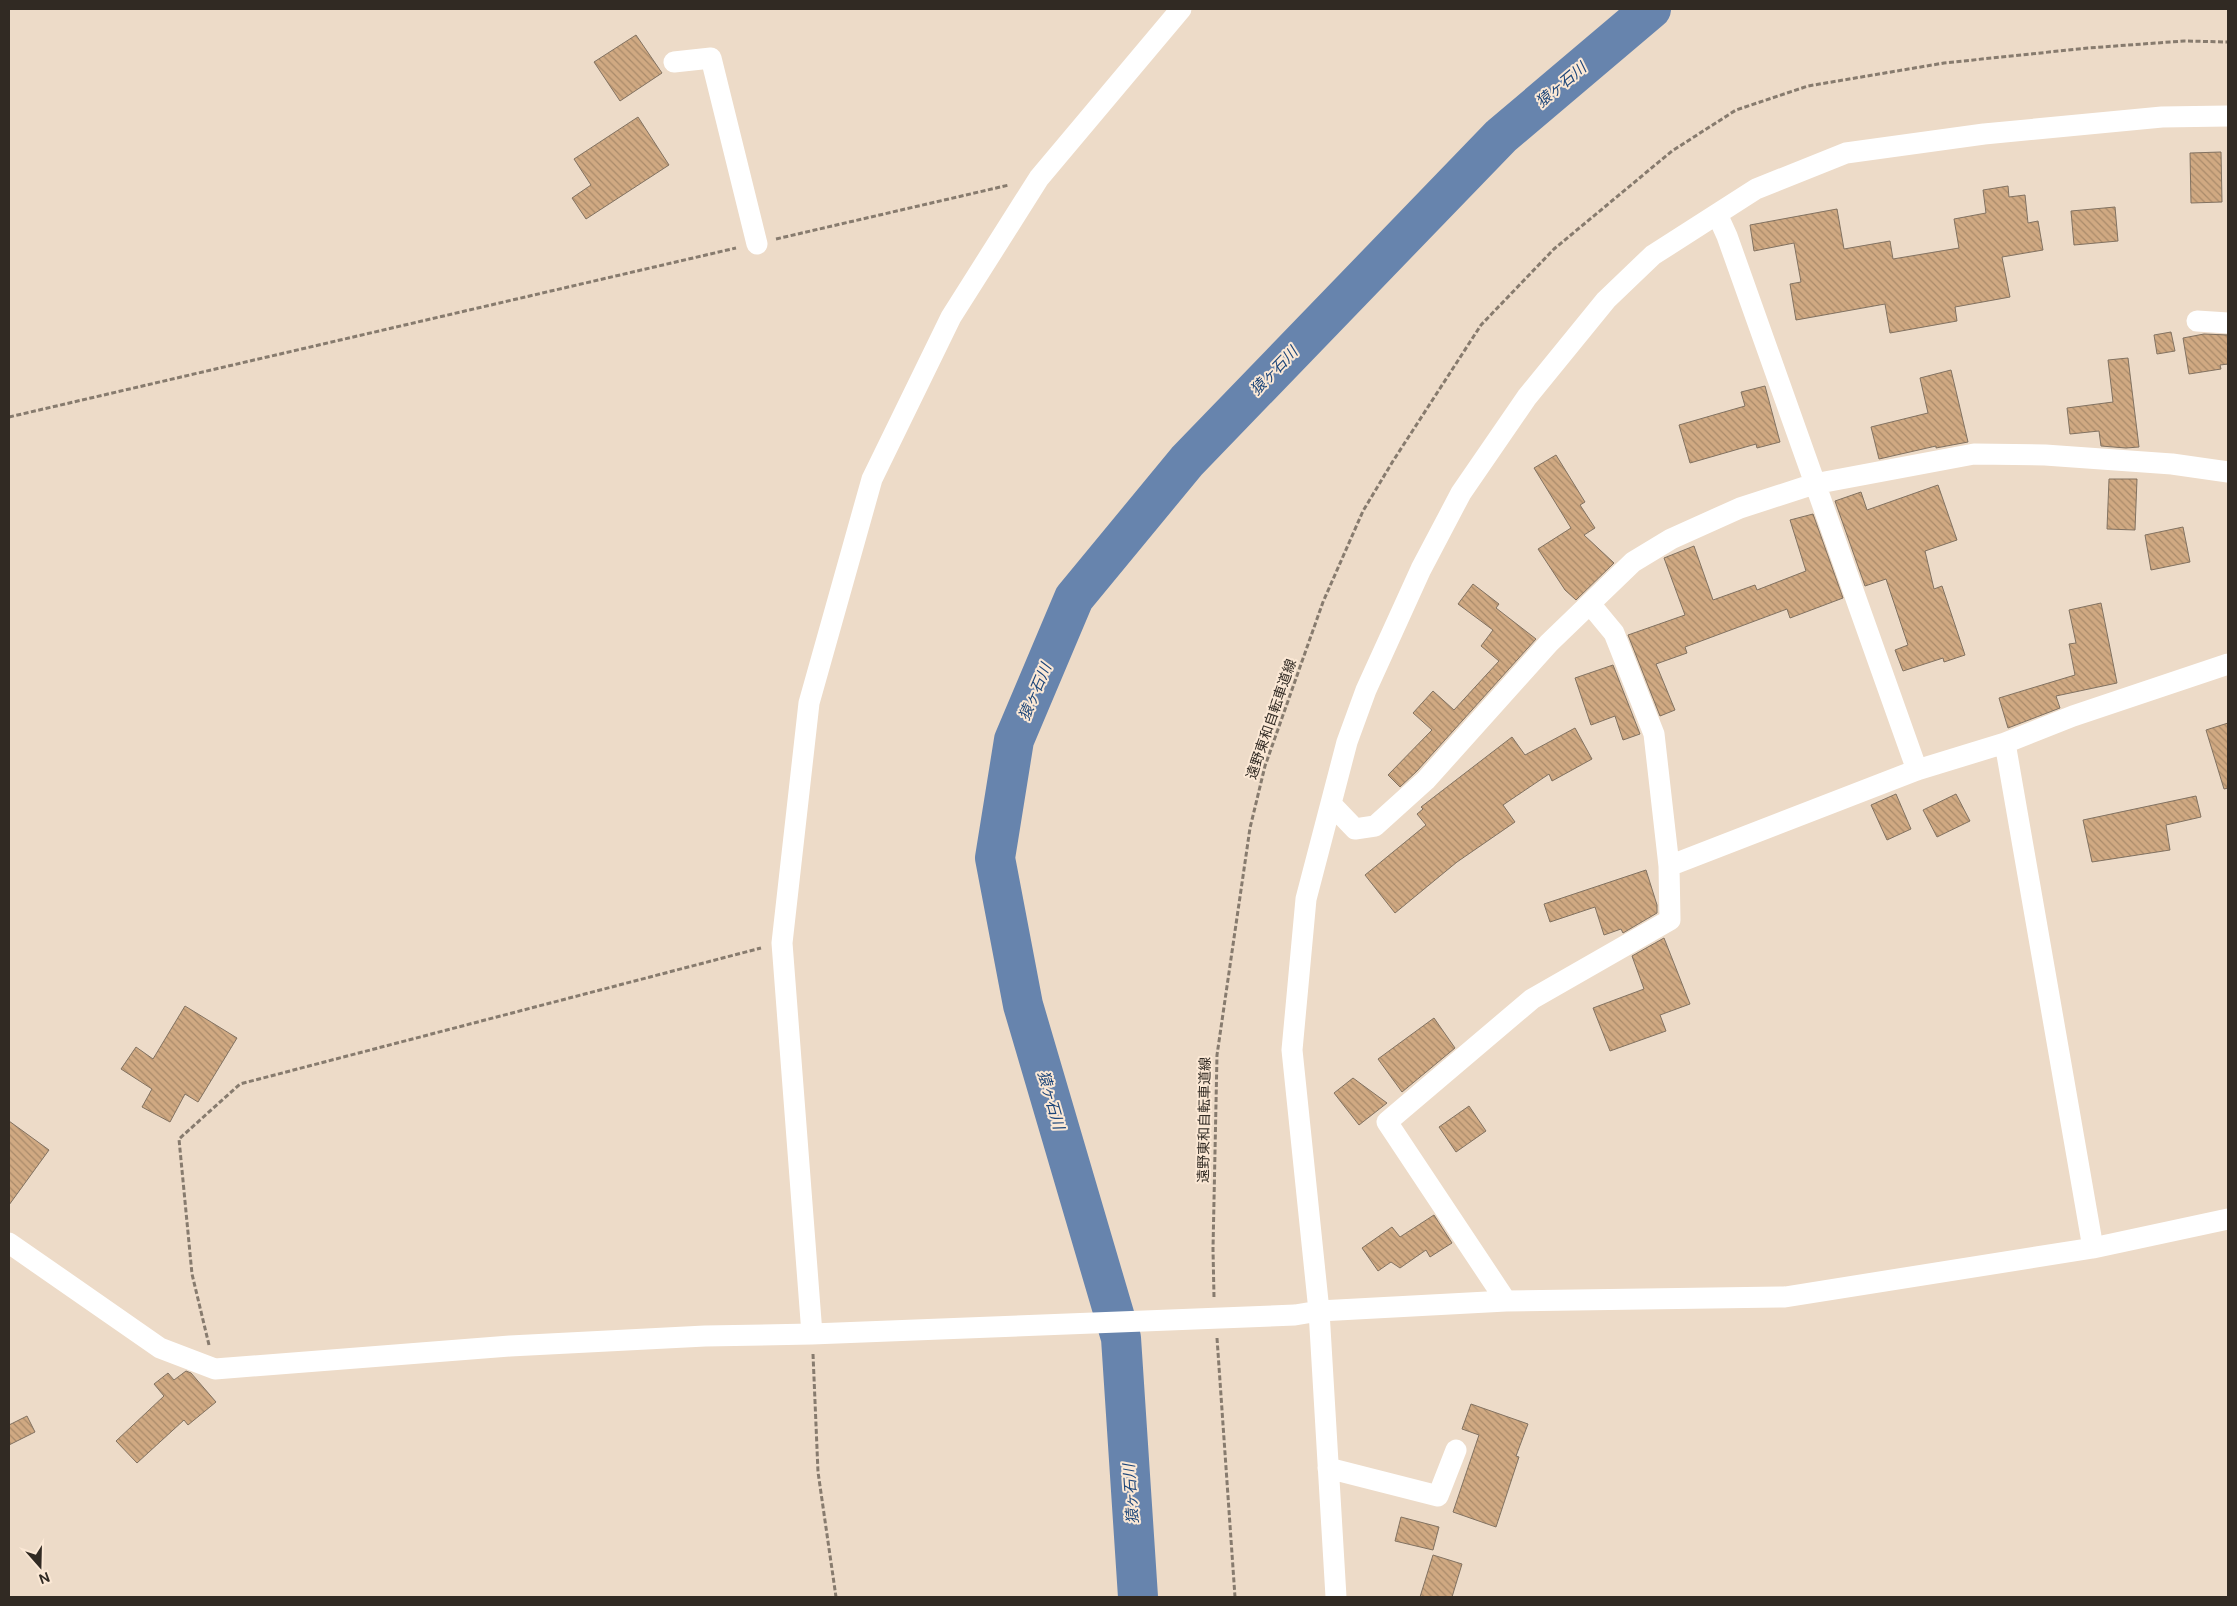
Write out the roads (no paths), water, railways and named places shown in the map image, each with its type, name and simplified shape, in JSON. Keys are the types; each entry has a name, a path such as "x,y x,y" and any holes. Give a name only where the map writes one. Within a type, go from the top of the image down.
{"street":[{"path":"812,1334 782,943 810,703 872,479 951,317 1038,178 1181,9"},
{"path":"674,62 711,58 757,244"},
{"path":"1336,1597 1319,1311 1292,1050 1306,899 1347,742 1366,690 1421,569 1461,493 1527,396 1606,300 1653,254 1756,189 1846,154 1994,133 2162,117 2228,116"},
{"path":"1717,214 1727,236 1917,770"},
{"path":"2197,321 2228,323"},
{"path":"1330,804 1355,829 1374,826 1426,780 1549,643 1633,562 1671,540 1740,508 1814,484 1974,454 2055,455 2172,464 2228,472"},
{"path":"1506,1301 1387,1122 1532,999 1670,920 1669,866 1654,734 1614,633 1590,604"},
{"path":"1669,866 1917,770 2005,743 2073,716 2228,664"},
{"path":"2005,743 2093,1248"},
{"path":"9,1243 160,1348 215,1370 510,1346 705,1336 812,1334 1295,1315 1319,1311 1506,1301 1785,1297 2093,1248 2228,1219"},
{"path":"1328,1468 1438,1496 1456,1450"}],"waterway":[{"name":"猿ヶ石川","path":"1138,1597 1121,1338 1023,1005 995,858 1014,740 1074,598 1187,461 1501,136 1651,9"}]}
